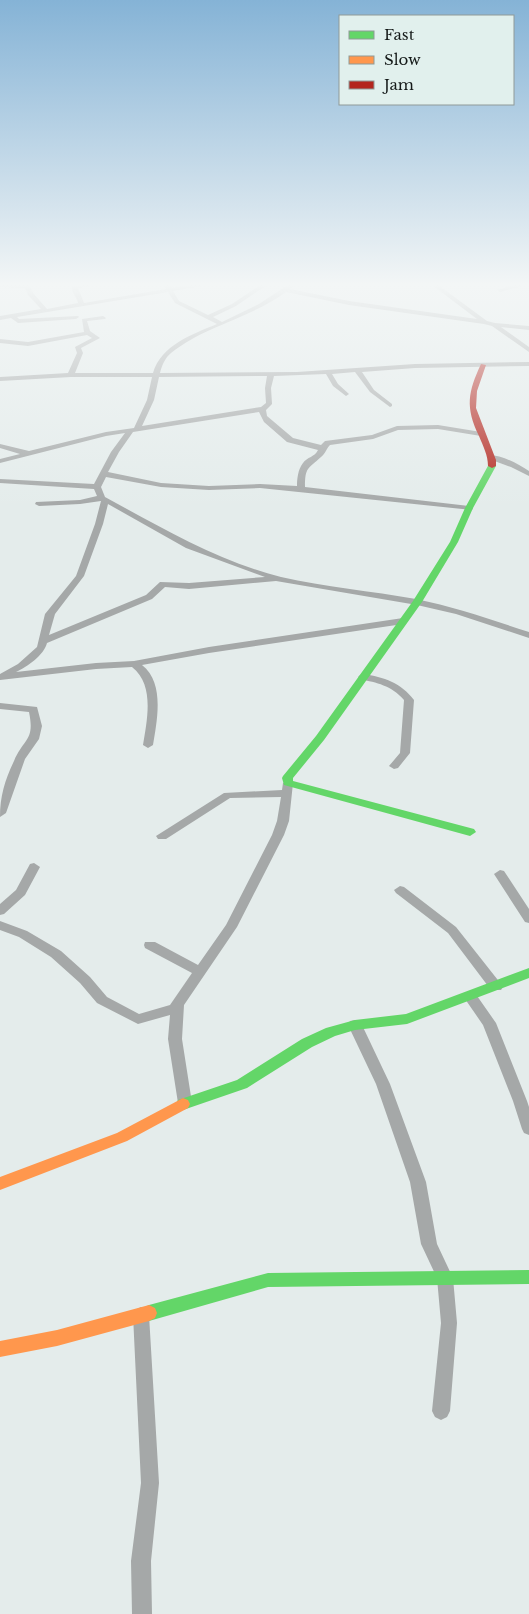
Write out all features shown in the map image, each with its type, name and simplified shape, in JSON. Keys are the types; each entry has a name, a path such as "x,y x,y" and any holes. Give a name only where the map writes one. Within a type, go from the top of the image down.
{"street":[{"path":"71,375 78,357"},
{"path":"98,487 113,457 134,430 152,396 154,375 163,357"},
{"path":"0,379 71,375 271,375 415,366 529,364"},
{"path":"185,1103 175,1038 177,1004 231,927 278,835 283,821 288,788 287,778 320,738 417,602 454,542 468,508 493,464 492,457 480,434 473,413 472,399 483,365"},
{"path":"358,371 372,391 390,405"},
{"path":"328,372 335,385 346,394"},
{"path":"0,461 134,430 263,409 269,404 268,388 271,375"},
{"path":"263,409 262,414 266,421 288,438 300,443 316,444 323,450"},
{"path":"301,489 301,479 306,464 323,450 324,446 328,443 373,437 396,428 438,427 480,434"},
{"path":"0,446 29,453"},
{"path":"492,457 514,465 529,474"},
{"path":"105,474 149,484 172,486 260,486 301,489 468,508"},
{"path":"0,481 98,487"},
{"path":"1,676 34,656 41,648 50,614 80,576 99,524 103,499 98,487"},
{"path":"39,504 103,499 189,546 280,579 417,602 473,616 529,635"},
{"path":"43,641 150,597 163,584 189,586 280,579"},
{"path":"1,676 134,664 209,650 403,621"},
{"path":"134,664 141,668 147,676 151,690 151,726 148,745"},
{"path":"363,677 381,679 390,683 409,700 405,753 394,766"},
{"path":"0,706 33,709 37,726 34,740 20,759 0,813"},
{"path":"162,836 228,795 288,788 470,832"},
{"path":"0,911 21,892 34,867"},
{"path":"500,874 529,919"},
{"path":"400,890 452,930 496,986"},
{"path":"0,925 23,934 56,954 85,980 102,1000 138,1019 176,1008"},
{"path":"150,944 200,972"},
{"path":"0,1184 122,1137 185,1103 242,1084 307,1043 331,1032 355,1025 407,1019 529,972"},
{"path":"470,996 489,1023 529,1129"},
{"path":"355,1025 383,1084 418,1182 429,1244 445,1278 449,1323 440,1411"},
{"path":"0,1349 57,1338 268,1280 529,1276"},
{"path":"141,1315 150,1482 141,1561 142,1614"}],"traffic: fast":[{"path":"470,832 288,783 287,778 320,738 417,602 454,542 469,508 492,466"},
{"path":"183,1104 242,1084 307,1043 331,1032 355,1025 407,1019 529,973"},
{"path":"149,1313 268,1280 529,1277"}],"traffic: slow":[{"path":"0,1184 122,1137 183,1104"},
{"path":"0,1349 57,1338 149,1313"}],"traffic: jam":[{"path":"483,365 474,391 472,408 474,417 490,452 492,466"}]}
